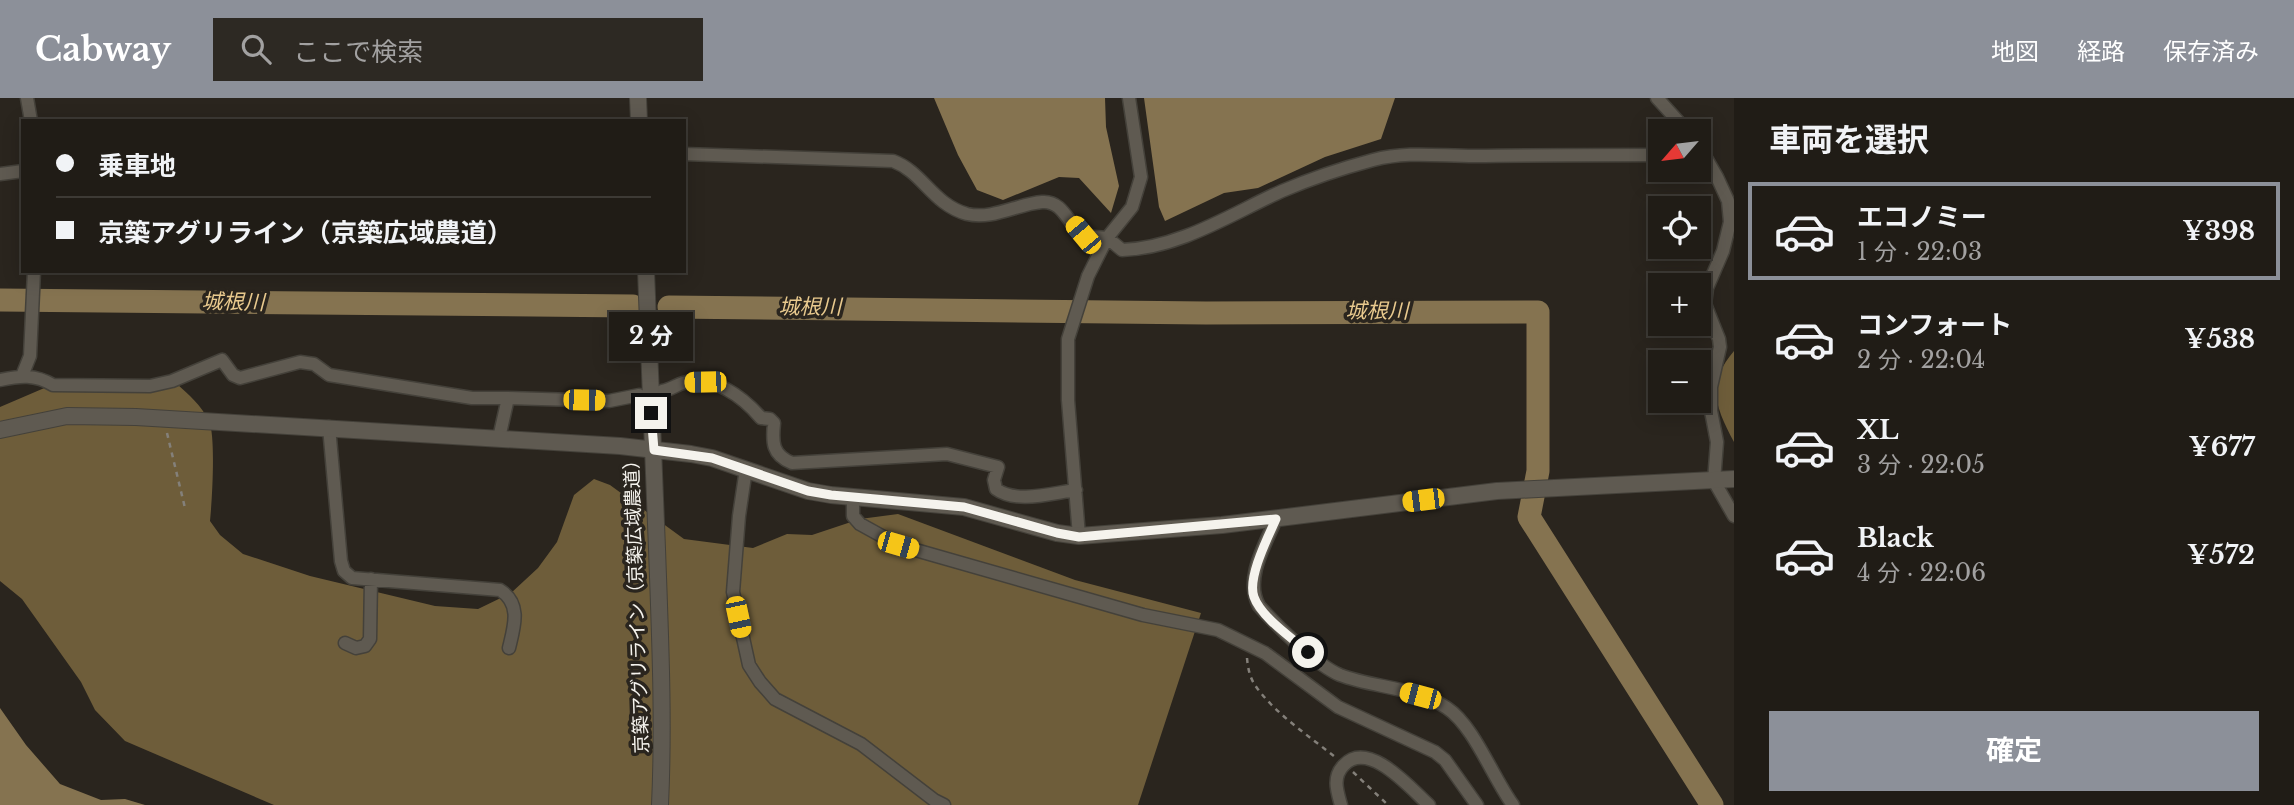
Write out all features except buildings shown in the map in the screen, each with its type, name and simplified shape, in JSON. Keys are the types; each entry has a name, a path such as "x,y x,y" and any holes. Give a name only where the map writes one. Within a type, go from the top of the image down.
{"street":[{"path":"27,98 31,119"},
{"path":"638,98 639,119"},
{"path":"1079,537 1068,400 1068,339 1088,276 1107,238 1132,206 1141,177 1129,98"},
{"path":"1657,98 1676,119"},
{"path":"686,153 893,161 910,170 928,191 955,209 985,215 1044,202 1057,206 1083,235 1107,238 1122,250 1157,245 1200,230 1283,190 1370,161 1401,154 1648,155"},
{"path":"0,174 21,171"},
{"path":"1712,172 1728,201 1730,222 1723,251 1707,288 1705,304 1720,347 1710,387 1717,442 1714,481 1734,516"},
{"path":"22,376 30,356 34,273"},
{"name":"京築アグリライン（京築広域農道）","path":"646,273 663,680 660,805"},
{"path":"0,380 22,376 42,378 53,384 150,386 172,381 222,360 233,375 240,378 300,362 314,364 329,375 472,398 609,401 639,395"},
{"path":"662,391 685,383 705,382 737,394 761,418 770,419 774,423 772,438 775,449 781,458 792,463 947,454 998,467 994,480 996,489 1003,495 1018,497 1076,490"},
{"path":"499,438 508,398"},
{"path":"0,430 67,416 136,417 329,427 654,450 701,456 808,491 853,499 964,507 1079,537 1276,519 1497,491 1734,479"},
{"path":"329,427 344,571 352,578 500,590 509,596 513,605 515,621 509,648"},
{"path":"746,469 733,592 749,665 775,699 861,744 944,805"},
{"path":"853,499 853,516 860,524 898,545 1143,615 1218,631 1248,644 1265,653 1338,707 1435,752 1445,760 1477,805"},
{"path":"1276,519 1258,561 1253,594 1259,606 1328,669 1343,676 1420,696 1447,708 1463,723 1513,805"},
{"path":"345,643 356,648 365,646 370,639 372,579"},
{"path":"1341,805 1336,786 1338,771 1355,758 1386,765 1429,805"}],"path":[{"path":"164,419 185,508"},
{"path":"1248,644 1248,667 1256,688 1277,710 1345,764 1388,805"}],"shaded area":[{"path":"934,98 1105,98 1106,127 1119,186 1111,213 1079,178 1059,177 1003,200 977,190 958,155"},
{"path":"1144,98 1395,98 1381,139 1325,157 1258,188 1224,193 1165,221 1159,207"},
{"path":"1734,351 1734,442 1722,417 1716,395 1720,374"},
{"path":"176,383 198,405 209,421 213,454 210,521 220,535 243,554 310,576 435,606 478,609 511,593 538,568 557,542 574,495 594,479 610,485 684,539 753,548 787,534 812,535 860,519 898,514 1075,580 1201,613 1138,805 274,805 125,741 95,710 81,682 22,599 0,581 0,407 49,386"},
{"path":"0,708 26,745 60,784 101,800 125,799 145,805 0,805"}],"waterway":[{"name":"城根川","path":"0,300 633,306"},
{"name":"城根川","path":"669,307 1206,313 1538,312 1538,471 1529,517 1712,805"}],"route":[{"path":"651,413 654,450 712,458 808,491 853,499 964,507 1079,537 1276,519 1258,561 1253,594 1269,617 1308,652"}]}
